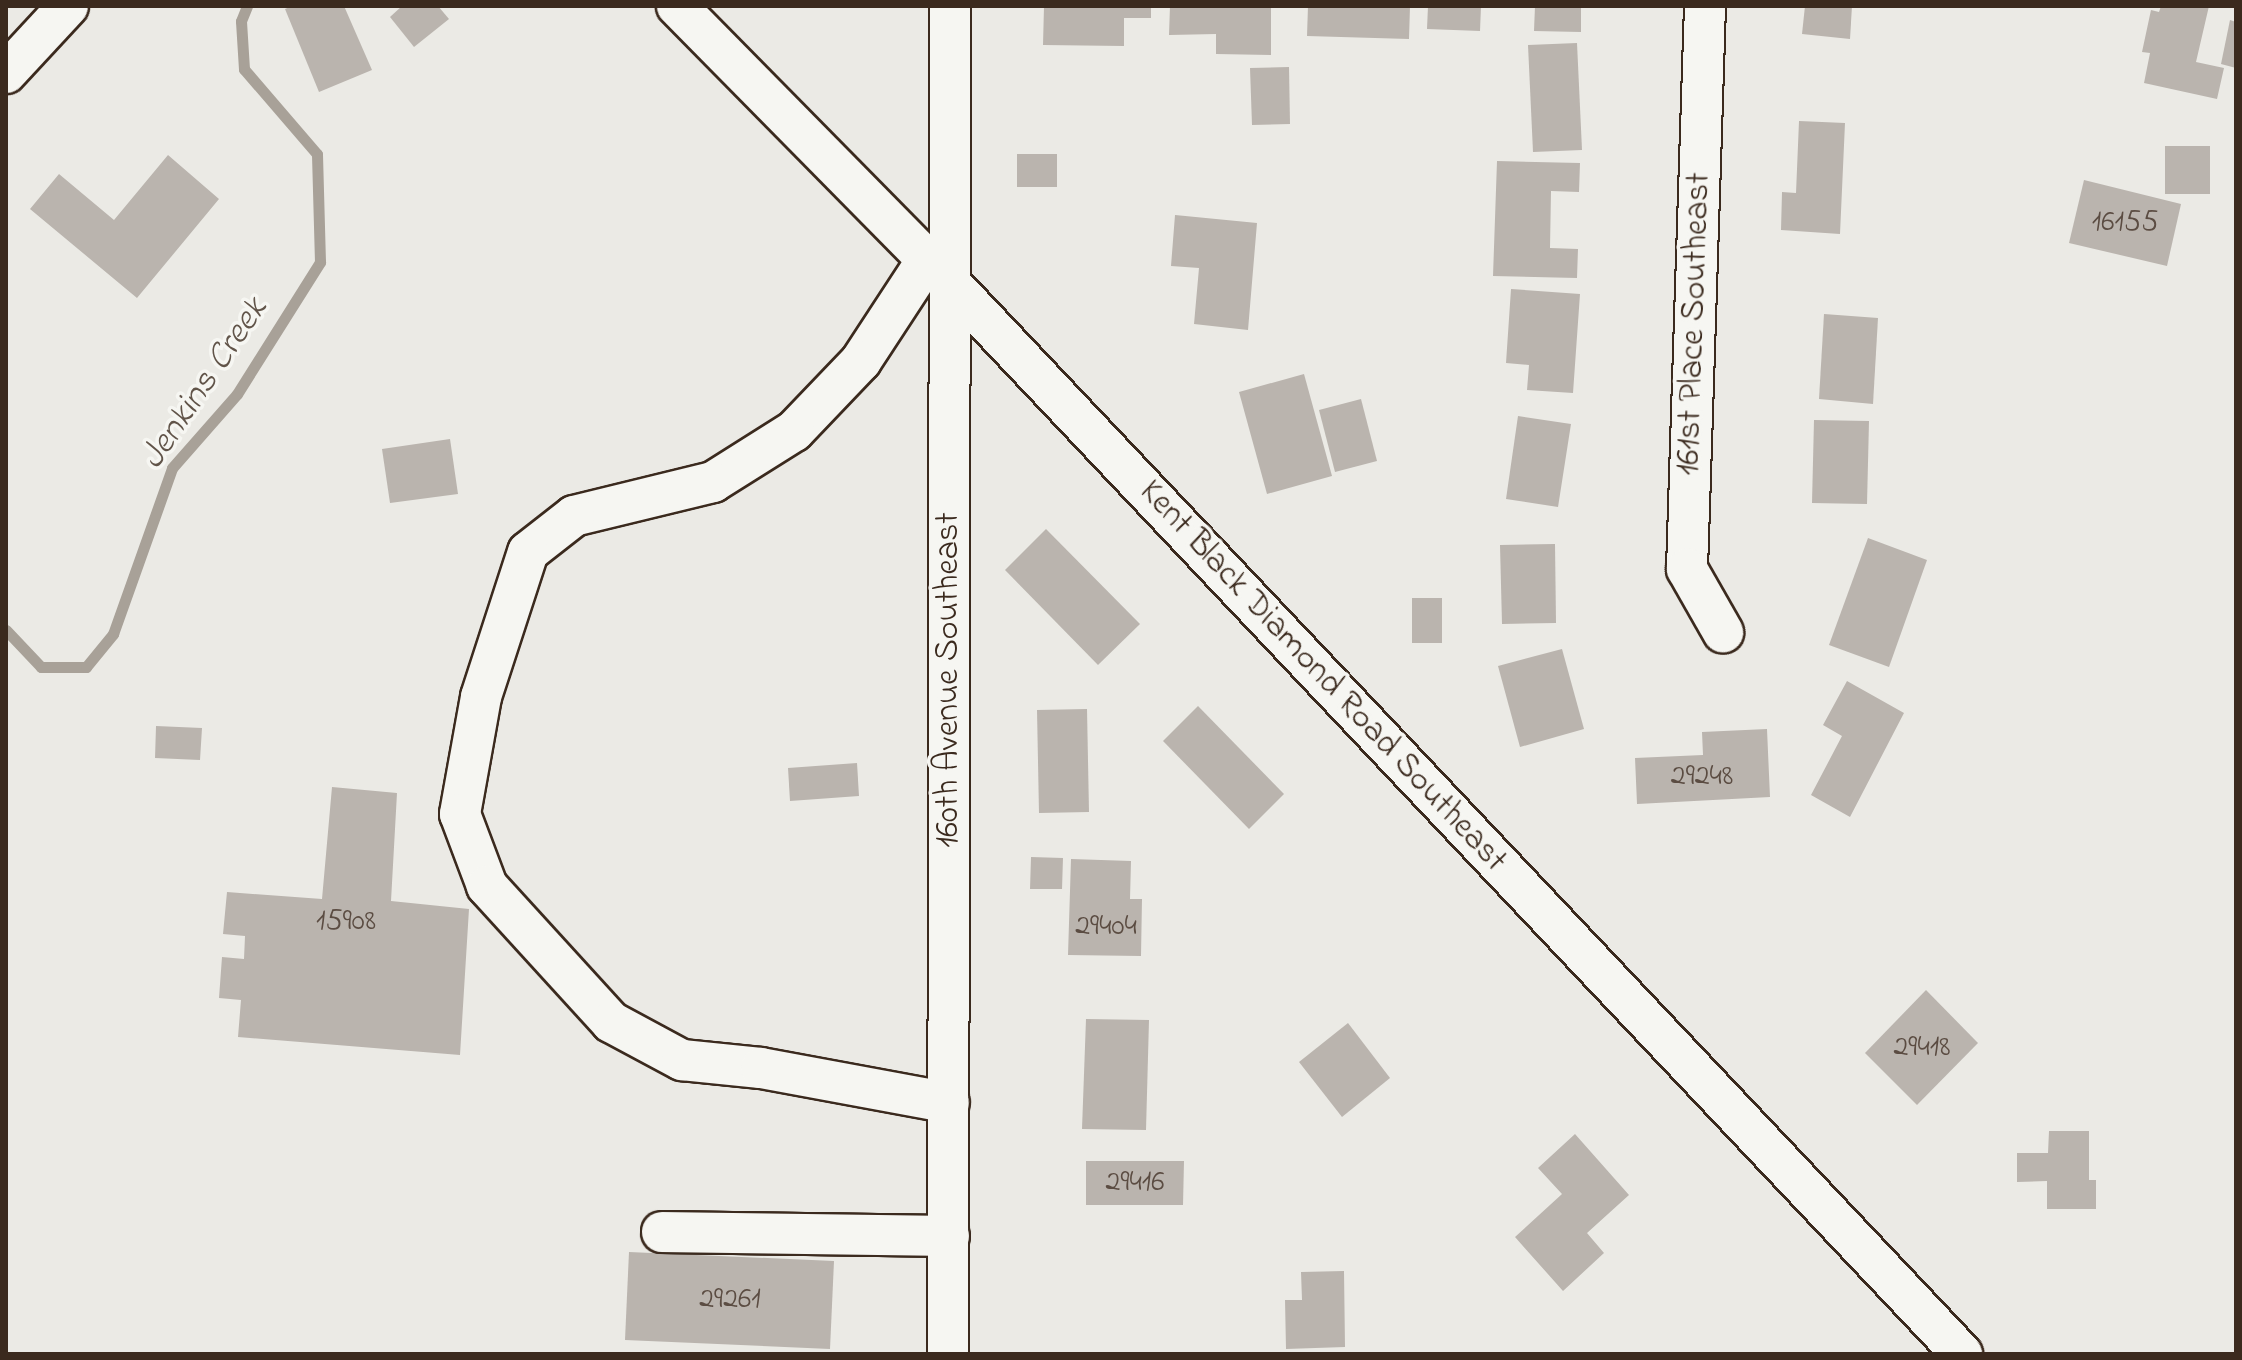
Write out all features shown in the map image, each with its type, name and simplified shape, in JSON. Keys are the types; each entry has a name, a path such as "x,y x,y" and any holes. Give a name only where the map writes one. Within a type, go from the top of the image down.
{"street":[{"name":"Kent Black Diamond Road Southeast","path":"677,6 939,272 1962,1354"},
{"name":"160th Avenue Southeast","path":"948,1354 949,1103 939,272 950,6"},
{"name":"161st Place Southeast","path":"1705,6 1687,569 1723,632"},
{"path":"6,73 49,12"},
{"path":"939,272 794,431 713,482 574,516 528,552 481,697 460,814 487,886 611,1022 682,1060 777,1071 949,1103"},
{"path":"662,1232 949,1236"}],"building":[{"path":"292,6 344,6 372,70 319,92 285,9"},
{"path":"402,6 438,6 449,19 414,47 390,17"},
{"path":"1044,6 1151,6 1151,18 1124,18 1124,46 1043,45"},
{"path":"1170,6 1271,6 1271,55 1216,54 1216,34 1169,35"},
{"path":"1308,6 1410,6 1409,39 1307,36"},
{"path":"1428,6 1481,6 1480,31 1427,29"},
{"path":"1535,6 1581,6 1581,32 1534,31"},
{"path":"1805,6 1852,6 1850,39 1802,34"},
{"path":"2161,6 2209,6 2196,62 2224,68 2217,99 2144,83 2150,53 2142,52 2151,10 2159,12"},
{"path":"2230,20 2236,22 2236,68 2221,64"},
{"path":"1577,43 1582,150 1533,152 1528,45"},
{"path":"1289,67 1290,124 1252,125 1250,68"},
{"path":"1799,121 1845,123 1840,234 1781,230 1782,192 1796,193"},
{"path":"2165,146 2210,146 2210,194 2165,194"},
{"path":"1017,154 1057,154 1057,187 1017,187"},
{"path":"168,155 219,199 137,298 30,209 59,174 114,220"},
{"path":"1497,161 1580,163 1579,192 1551,191 1550,248 1578,249 1577,278 1493,276"},
{"path":"2084,180 2181,204 2167,266 2069,243"},
{"path":"1175,215 1257,223 1248,330 1194,324 1199,268 1171,266"},
{"path":"1511,289 1580,294 1573,393 1527,390 1529,365 1506,363"},
{"path":"1824,314 1878,318 1873,404 1819,399"},
{"path":"1304,374 1332,476 1267,494 1239,392"},
{"path":"1361,399 1377,461 1335,472 1319,410"},
{"path":"1518,416 1571,424 1558,507 1506,499"},
{"path":"1814,420 1869,421 1867,504 1812,503"},
{"path":"450,439 458,494 390,503 382,449"},
{"path":"1046,529 1140,624 1098,665 1005,570"},
{"path":"1868,538 1927,560 1889,667 1829,645"},
{"path":"1555,544 1556,623 1502,624 1500,545"},
{"path":"1412,598 1442,598 1442,643 1412,643"},
{"path":"1562,649 1584,729 1520,747 1498,666"},
{"path":"1847,681 1904,713 1850,817 1811,795 1842,736 1823,725"},
{"path":"1198,706 1284,794 1249,829 1163,741"},
{"path":"1087,709 1089,812 1039,813 1037,710"},
{"path":"156,726 202,728 200,760 155,758"},
{"path":"1767,729 1770,797 1637,804 1635,758 1703,755 1702,732"},
{"path":"857,763 859,796 790,801 788,768"},
{"path":"332,787 397,793 391,901 469,909 460,1055 238,1037 241,1000 219,998 222,957 244,959 245,936 223,934 227,892 322,899"},
{"path":"1031,857 1063,858 1062,889 1030,889"},
{"path":"1071,859 1131,861 1130,899 1142,899 1141,956 1068,955"},
{"path":"1926,990 1978,1043 1917,1105 1865,1053"},
{"path":"1086,1019 1149,1020 1146,1130 1082,1129"},
{"path":"1348,1023 1390,1078 1342,1117 1299,1062"},
{"path":"2049,1131 2089,1131 2089,1180 2096,1180 2096,1209 2047,1209 2047,1181 2017,1182 2017,1153 2048,1153"},
{"path":"1575,1134 1629,1195 1587,1233 1604,1253 1563,1291 1515,1237 1562,1194 1538,1168"},
{"path":"1086,1161 1184,1161 1183,1205 1086,1205"},
{"path":"629,1252 834,1261 830,1349 625,1340"},
{"path":"1344,1271 1345,1347 1286,1349 1285,1300 1302,1300 1301,1272"}],"waterway":[{"name":"Jenkins Creek","path":"6,630 41,667 86,667 113,634 172,468 237,394 320,262 317,154 244,69 241,21 247,6"}]}
